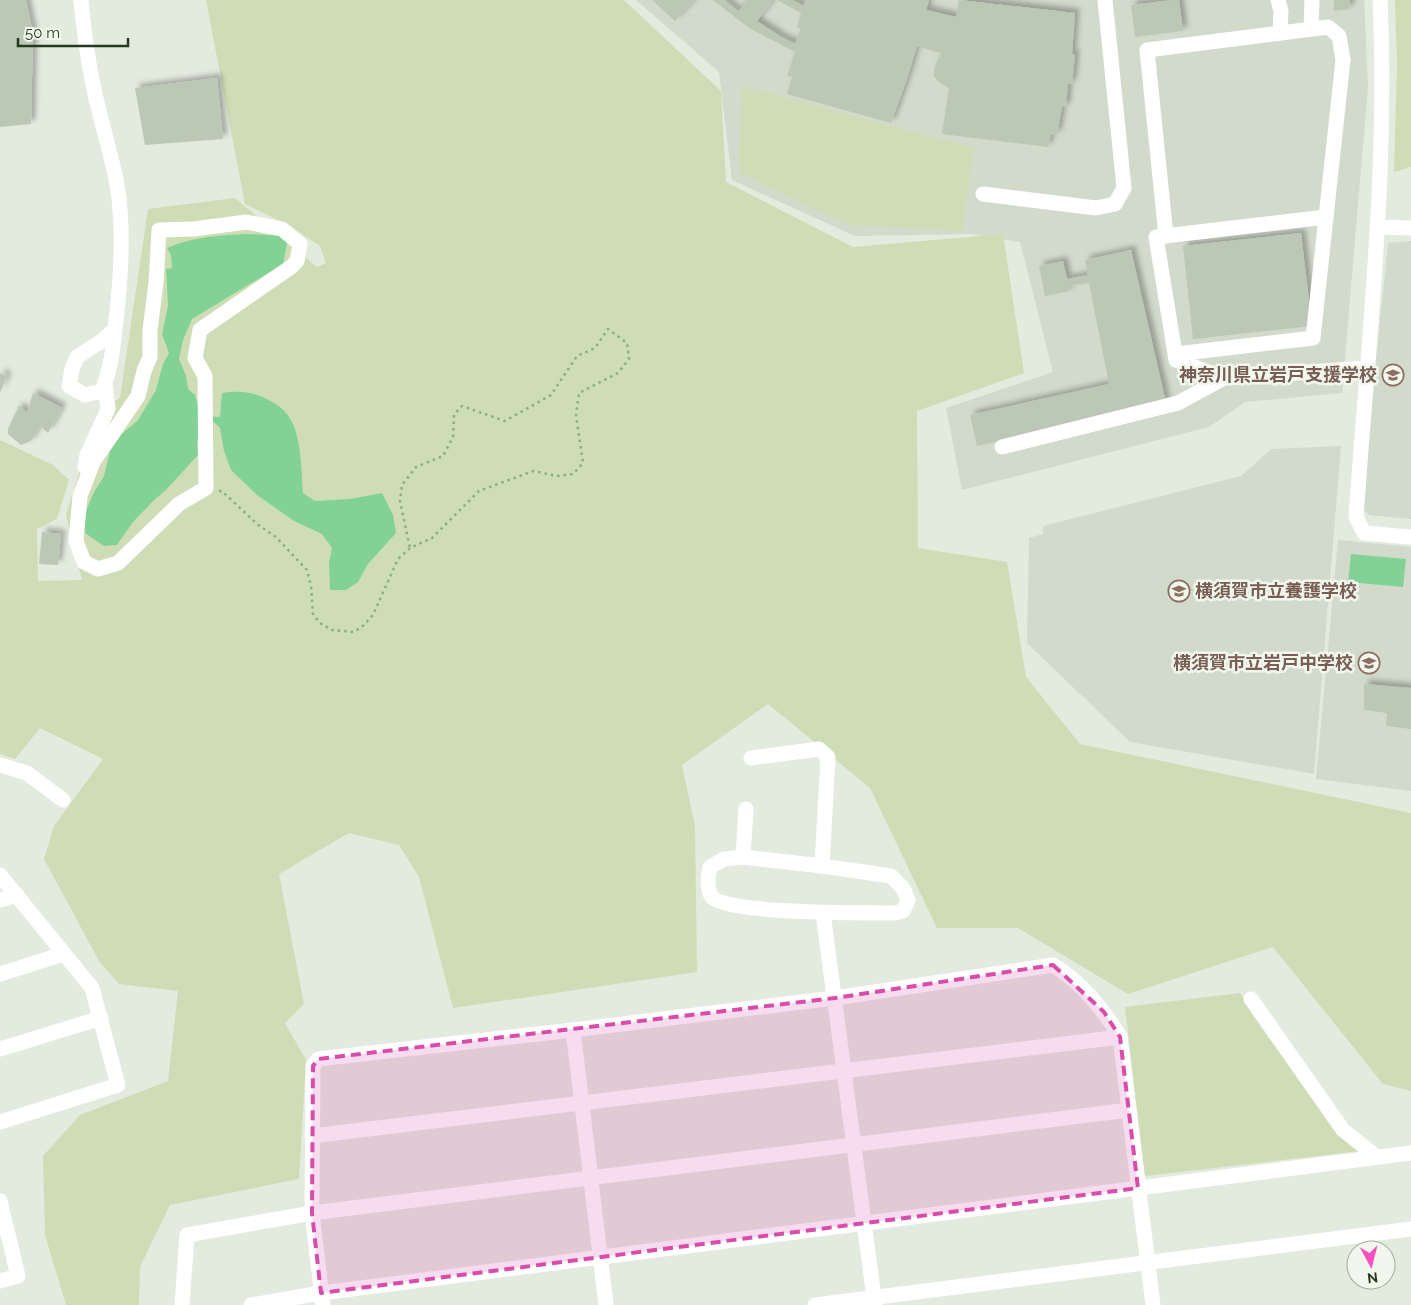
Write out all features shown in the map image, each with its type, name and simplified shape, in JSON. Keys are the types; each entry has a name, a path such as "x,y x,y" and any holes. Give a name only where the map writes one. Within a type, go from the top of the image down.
{"street":[{"path":"81,0 84,38 93,86 112,157 118,192 121,232 119,290 115,329 110,371 102,390 85,395 69,386 72,369 77,357 103,340 115,329"},
{"path":"983,194 1096,208 1115,204 1124,188 1105,0"},
{"path":"1278,0 1281,11 1280,33"},
{"path":"1311,29 1312,0"},
{"path":"1380,0 1382,45 1381,158 1356,517 1364,533 1411,537"},
{"path":"1166,236 1147,50 1328,27 1339,36 1343,60 1314,338 1176,354"},
{"path":"1224,378 1176,360 1156,237 1326,217"},
{"path":"80,496 93,462 138,396 144,371 150,357 150,330 156,283 159,230 194,229 246,222 282,228 300,244 297,261 291,267 200,330 195,358 204,376 206,488 179,504 118,563 98,569 84,562 76,541 80,496 87,455 108,408 105,384"},
{"path":"1377,227 1411,228"},
{"path":"1002,447 1178,403 1224,378 1367,368"},
{"path":"751,758 819,749 828,757 822,866"},
{"path":"0,765 27,773 63,800"},
{"path":"743,857 746,809"},
{"path":"743,857 891,876 903,888 908,900 903,911 894,913 823,912 737,906 718,901 711,896 707,883 710,867 724,859 743,857"},
{"path":"0,875 92,988 118,1086 0,1122"},
{"path":"0,900 17,895"},
{"path":"823,912 874,1301"},
{"path":"0,974 63,954"},
{"path":"322,1299 312,1213 313,1066 318,1059 834,998 1052,965 1065,972 1104,1012 1120,1037 1153,1305"},
{"path":"1251,999 1343,1130 1377,1158"},
{"path":"0,1049 101,1018"},
{"path":"573,1030 606,1305"},
{"path":"312,1136 1120,1037"},
{"path":"182,1305 187,1236 312,1213 1128,1110"},
{"path":"252,1305 322,1299 600,1257 1411,1153 1411,1158"},
{"path":"0,1201 18,1276 0,1281"},
{"path":"815,1305 874,1301 1411,1229"}],"path":[{"path":"206,488 222,491 257,524 276,537 291,552 306,570 311,586 313,614 320,623 332,630 354,632 372,615 398,559 410,548 432,538 479,491 532,471 557,476 573,474 582,463 576,416 579,393 618,373 629,359 627,343 608,329 595,348 577,356 551,395 504,421 462,406 454,415 453,437 443,456 416,467 402,485 400,501 410,548"}],"highlighted area":[{"path":"1053,965 1104,1012 1120,1037 1138,1188 321,1293 312,1213 313,1066 318,1059 835,998"}],"shaded area":[{"path":"206,0 624,0 721,91 726,182 853,247 1003,234 1024,373 917,411 918,548 1007,562 1026,677 1080,744 1411,813 1411,1091 1383,1084 1273,947 1128,994 1018,928 937,928 870,788 768,704 682,765 695,826 697,972 453,1008 419,877 399,845 349,833 279,874 304,1004 285,1023 306,1060 299,1179 170,1205 140,1267 139,1305 66,1305 45,1235 43,1156 80,1115 168,1081 178,991 119,984 99,961 44,859 54,826 103,759 40,728 15,759 0,754 0,440 53,465 69,480 57,519 37,529 38,581 82,580 66,515 98,411 120,398 148,209 235,198 317,267 326,263 320,246 290,226 245,204"},
{"path":"636,0 1364,0 1368,87 1342,393 1245,402 1209,427 962,490 946,408 1053,372 1020,242 971,234 855,236 732,180 719,72"},
{"path":"1395,0 1411,0 1411,167 1394,172 1397,65"},
{"path":"742,86 974,148 962,231 850,225 739,173"},
{"path":"248,234 286,236 287,244 283,264 192,319 183,340 179,359 186,376 188,389 195,395 201,416 220,417 222,393 232,392 255,394 284,410 291,420 298,440 303,493 315,501 350,499 382,493 393,515 396,533 368,564 358,582 346,590 330,590 329,563 332,548 322,534 294,521 257,495 231,470 224,451 220,428 214,422 199,425 198,455 133,522 117,545 104,546 85,533 83,518 94,492 104,476 110,451 122,434 138,420 156,390 163,364 169,353 162,334 168,306 166,269 172,268 171,255 167,248 196,239"},
{"name":"神奈川県立岩戸支援学校","path":"1411,241 1411,519 1369,515 1361,508 1388,243"},
{"name":"横須賀市立養護学校","path":"1341,446 1314,774 1130,742 1027,643 1029,538 1043,534 1043,526 1241,476 1271,449"},
{"name":"横須賀市立岩戸中学校","path":"1338,540 1411,547 1411,791 1316,779"},
{"path":"1351,554 1406,559 1403,587 1348,582"},
{"path":"1240,993 1344,1137 1360,1151 1145,1176 1125,1007"}],"building":[{"path":"0,0 26,0 33,34 31,124 0,127"},
{"path":"652,0 694,0 675,21"},
{"path":"713,0 724,0 738,12 748,0 773,0 757,21 782,38 795,44 801,29 797,27 801,13 777,0 792,0 803,6 806,0 929,0 926,10 956,17 959,0 1075,13 1072,54 1075,54 1072,84 1068,84 1066,107 1062,107 1057,135 1051,134 1048,147 942,134 949,88 939,82 934,76 934,69 938,59 943,54 917,46 891,123 787,94 792,77 787,76 795,52 749,28"},
{"path":"1179,0 1183,31 1135,37 1131,5"},
{"path":"1334,0 1350,0 1349,9 1334,11"},
{"path":"217,78 223,139 145,145 135,88"},
{"path":"1301,233 1312,326 1193,339 1183,246"},
{"path":"1131,250 1166,403 977,446 970,415 1109,384 1089,283 1068,286 1069,291 1045,296 1039,266 1063,261 1067,279 1088,275 1085,260"},
{"path":"0,373 7,376 0,393"},
{"path":"33,393 62,408 48,433 40,426 31,441 21,445 8,434 8,429 19,406 27,413"},
{"path":"42,532 61,534 58,565 39,564"},
{"path":"1364,684 1411,688 1411,729 1386,726 1387,713 1364,710"}],"place":[{"name":"神奈川県立岩戸支援学校","path":"1393,375"},
{"name":"横須賀市立養護学校","path":"1179,591"},
{"name":"横須賀市立岩戸中学校","path":"1369,663"}]}
